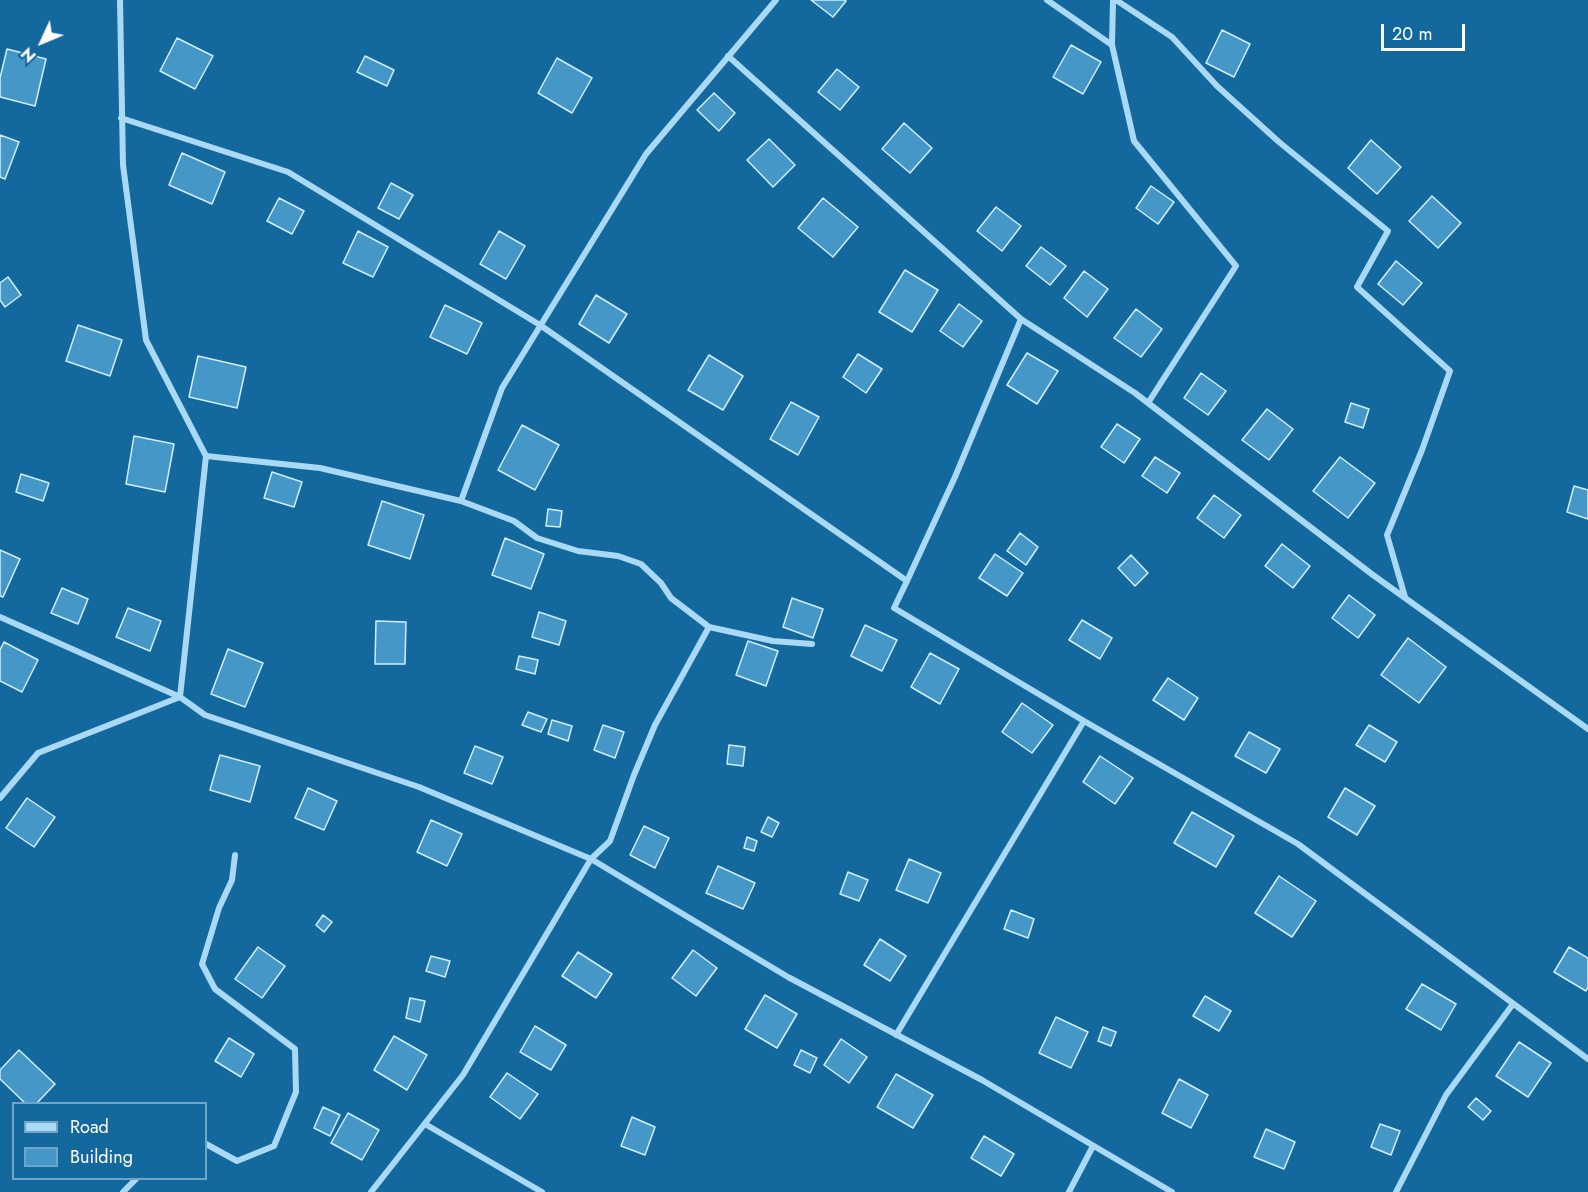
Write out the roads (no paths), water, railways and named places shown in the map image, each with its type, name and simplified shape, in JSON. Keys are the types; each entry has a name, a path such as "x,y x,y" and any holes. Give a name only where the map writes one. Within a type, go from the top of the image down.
{"street":[{"path":"120,0 123,165 146,340 206,456 180,697"},
{"path":"460,501 502,388 646,154 776,0"},
{"path":"1047,0 1112,45"},
{"path":"1148,403 1236,266 1134,141 1112,45 1115,0 1172,37 1217,86 1279,142 1388,231 1357,287 1450,371 1388,535 1405,598"},
{"path":"728,56 1021,319 1148,403 1405,598 1588,729"},
{"path":"121,118 288,172 540,325 907,581"},
{"path":"1021,319 955,477 894,608 1298,844 1588,1059"},
{"path":"206,456 320,468 460,501 514,521 537,538 578,551 618,556 641,564 671,598 709,627 772,642 812,644"},
{"path":"0,617 180,697 206,715 419,787 591,858 788,977 982,1080 1172,1192"},
{"path":"371,1192 463,1075 591,858 610,841 655,725 709,627"},
{"path":"0,798 38,753 180,697"},
{"path":"896,1035 1084,721"},
{"path":"207,1145 237,1161 274,1146 296,1092 295,1049 215,989 202,964 219,908 232,879 235,855"},
{"path":"1396,1192 1446,1095 1514,1004"},
{"path":"425,1124 542,1192"},
{"path":"1069,1192 1093,1146"},
{"path":"123,1192 136,1180"}]}
